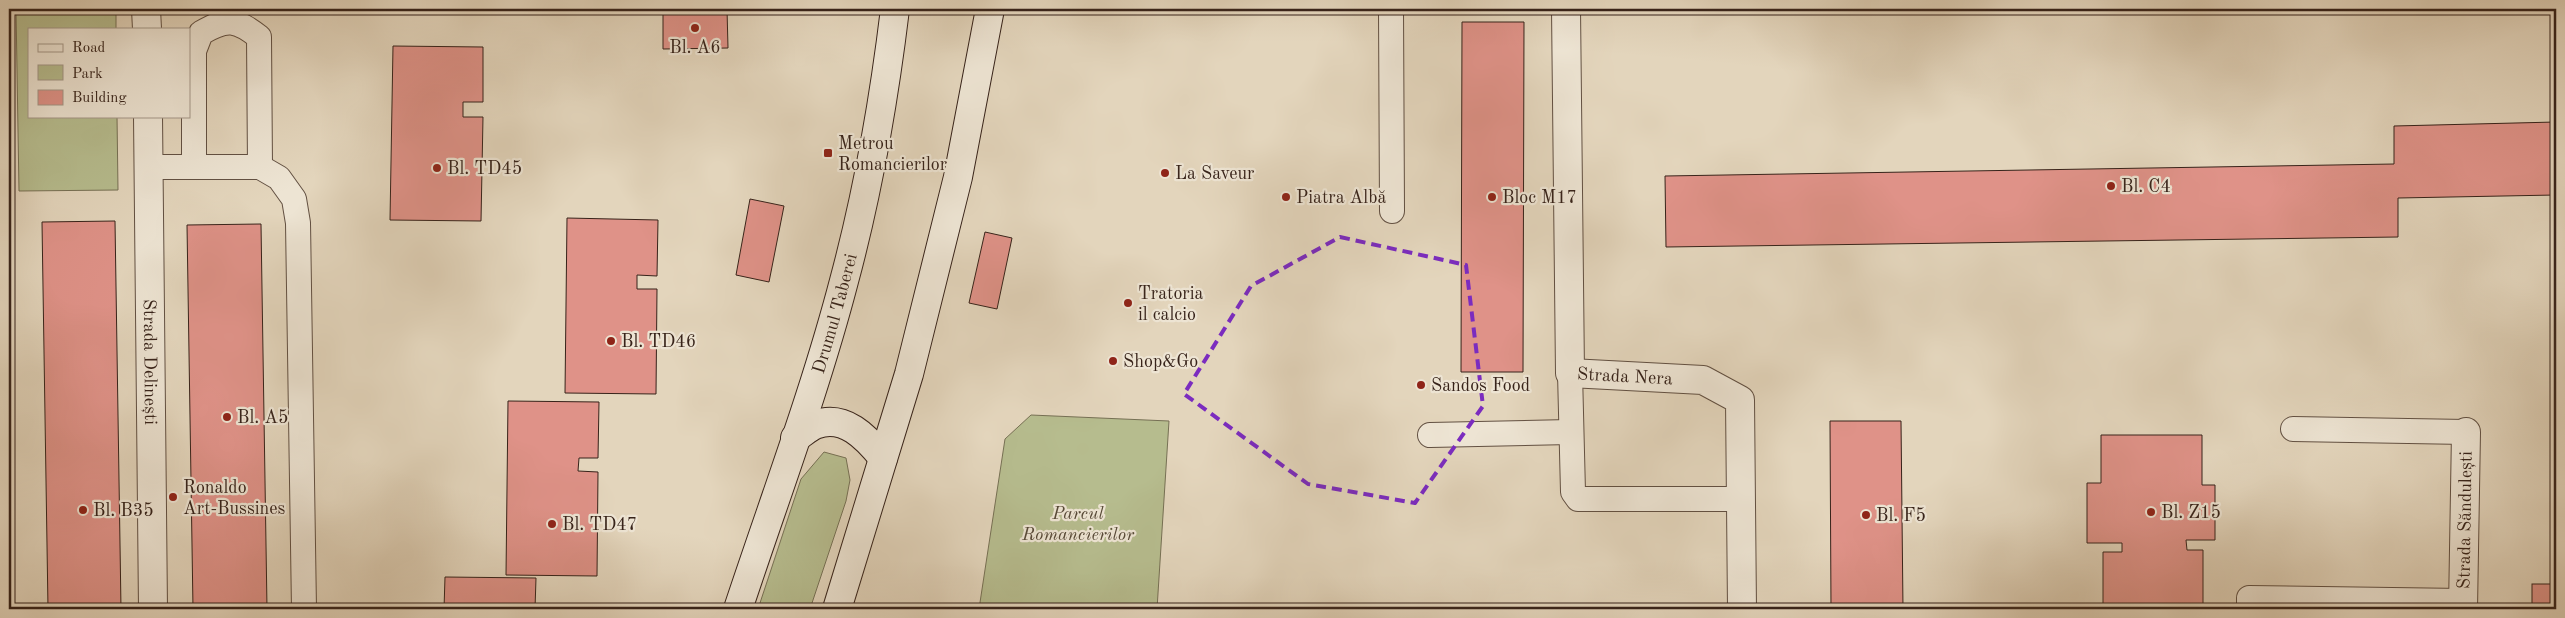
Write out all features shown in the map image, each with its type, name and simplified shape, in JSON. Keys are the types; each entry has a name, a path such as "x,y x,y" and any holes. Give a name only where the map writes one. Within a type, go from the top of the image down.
{"street":[{"path":"146,9 147,28"},
{"name":"Drumul Taberei","path":"738,609 828,339 858,226 890,48 895,9"},
{"path":"837,609 909,374 958,177 990,9"},
{"name":"Strada Nera","path":"1566,9 1570,373 1703,380 1740,400 1742,609"},
{"name":"Strada Delinești","path":"148,118 153,609"},
{"path":"796,438 815,425 833,423 856,429 867,438 883,458"},
{"name":"Strada Săndulești","path":"2463,605 2466,432"}],"lane":[{"path":"1391,9 1392,212"},
{"path":"194,167 194,51 201,33 219,23 242,24 259,38 260,167"},
{"path":"148,167 260,167 279,178 294,199 298,223 304,609"},
{"path":"1570,373 1573,492 1578,499 1741,499"},
{"path":"2292,429 2466,432"},
{"path":"1430,435 1570,432"},
{"path":"2248,609 2249,598 2463,605"}],"highlighted area":[{"path":"1340,237 1466,265 1483,406 1415,503 1308,484 1184,394 1251,286"}],"green space":[{"path":"16,9 116,9 116,28 28,28 28,118 117,118 118,190 19,191"},
{"name":"Parcul Romancierilor","path":"1031,415 1169,421 1157,609 979,609 1005,439"},
{"path":"824,452 846,458 850,480 846,501 810,609 758,609 801,479"}],"building":[{"name":"Bl. A6","path":"663,9 727,9 728,48 663,49"},
{"name":"Bloc M17","path":"1462,22 1524,22 1523,372 1461,372"},
{"name":"Bl. TD45","path":"393,46 483,47 483,102 463,102 463,117 483,117 481,221 390,220"},
{"name":"Bl. C4","path":"2556,122 2556,195 2398,198 2398,237 1666,247 1665,176 2394,164 2394,126"},
{"path":"750,199 784,206 769,282 736,275"},
{"name":"Bl. TD46","path":"567,218 658,220 657,276 637,275 637,289 657,289 656,394 565,393"},
{"name":"Bl. B35","path":"115,221 121,609 48,609 42,222"},
{"name":"Bl. A5","path":"261,224 267,609 193,609 187,225"},
{"path":"985,232 1012,238 997,309 969,303"},
{"name":"Bl. TD47","path":"508,401 599,402 598,458 579,458 578,471 598,472 597,576 506,575"},
{"name":"Bl. F5","path":"1830,421 1901,421 1903,609 1831,609"},
{"name":"Bl. Z15","path":"2101,435 2202,435 2202,485 2215,485 2215,540 2186,540 2187,550 2203,550 2203,609 2103,609 2103,552 2122,552 2122,543 2087,543 2087,483 2101,483"},
{"path":"445,577 536,578 535,609 444,609"},
{"path":"2532,584 2556,584 2556,609 2532,609"}],"place":[{"name":"Bl. A6","path":"695,28"},
{"name":"Metrou Romancierilor","path":"828,153"},
{"name":"Bl. TD45","path":"437,168"},
{"name":"La Saveur","path":"1165,173"},
{"name":"Bl. C4","path":"2111,186"},
{"name":"Piatra Albă","path":"1286,197"},
{"name":"Bloc M17","path":"1492,197"},
{"name":"Tratoria il calcio","path":"1128,303"},
{"name":"Bl. TD46","path":"611,341"},
{"name":"Shop&Go","path":"1113,361"},
{"name":"Sandos Food","path":"1421,385"},
{"name":"Bl. A5","path":"227,417"},
{"name":"Ronaldo Art-Bussines","path":"173,497"},
{"name":"Bl. B35","path":"83,510"},
{"name":"Bl. Z15","path":"2151,512"},
{"name":"Bl. F5","path":"1866,515"},
{"name":"Bl. TD47","path":"552,524"}]}
